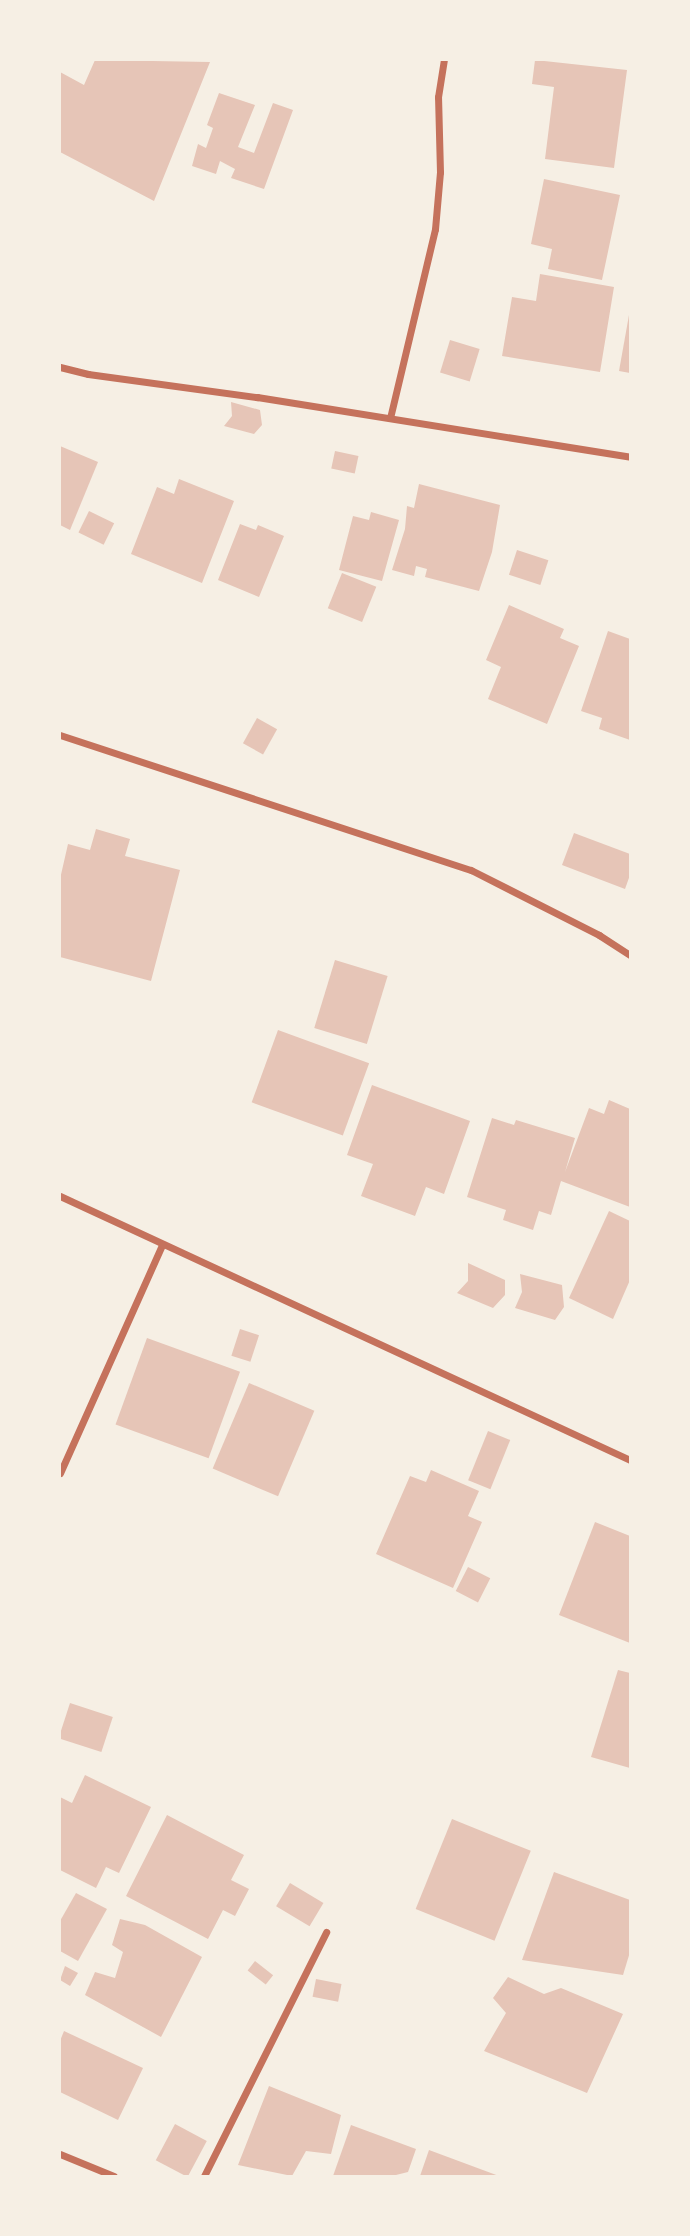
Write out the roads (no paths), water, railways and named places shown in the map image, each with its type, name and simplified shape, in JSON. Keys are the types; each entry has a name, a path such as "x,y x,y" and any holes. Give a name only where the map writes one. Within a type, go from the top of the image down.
{"street":[{"path":"390,418 435,229 440,172 438,97 444,60"},
{"path":"60,368 631,457"},
{"path":"60,735 471,870 599,935 631,955"},
{"path":"60,1196 631,1460"},
{"path":"60,1473 162,1245"},
{"path":"204,2176 326,1932"},
{"path":"60,2154 114,2176"}]}
